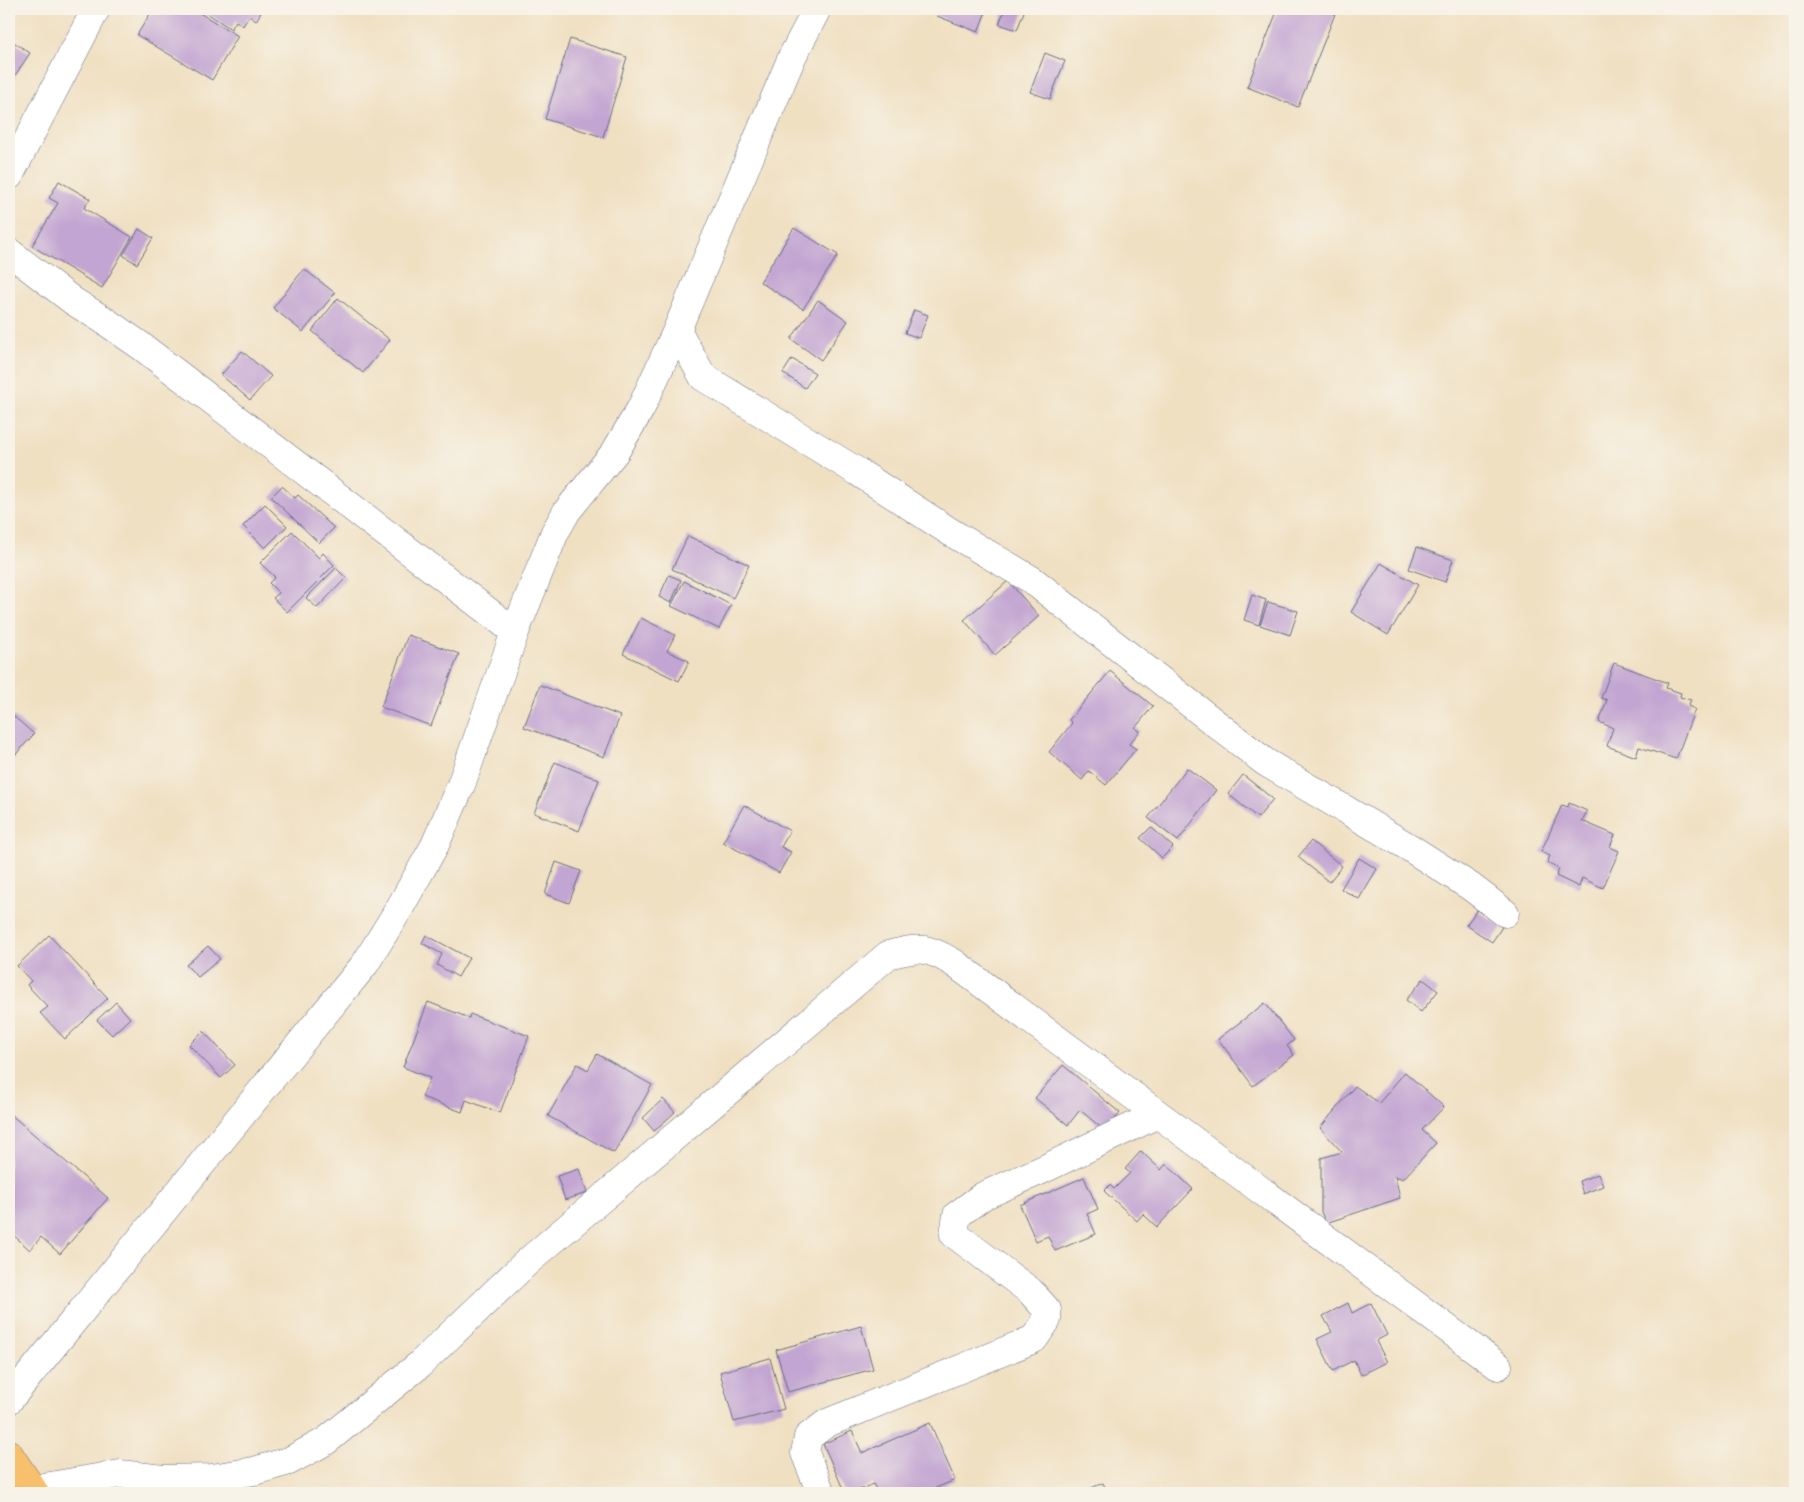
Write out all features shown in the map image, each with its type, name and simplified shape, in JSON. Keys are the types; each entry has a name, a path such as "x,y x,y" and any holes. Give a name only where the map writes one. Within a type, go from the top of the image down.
{"main road":[{"path":"9,1454 34,1491"}],"street":[{"path":"9,176 96,9"},
{"path":"9,1400 364,964 399,909 435,845 461,785 515,632 555,532 567,511 615,452 641,408 677,330 792,57 817,9"},
{"path":"9,252 73,301 106,321 141,346 515,632"},
{"path":"677,330 703,377 858,472 952,533 1032,580 1265,762 1408,846 1471,887 1504,913"},
{"path":"34,1491 120,1474 164,1480 212,1478 254,1471 289,1461 326,1441 419,1365 526,1263 888,955 914,949 935,952 954,963 1156,1115 1498,1366"},
{"path":"821,1493 805,1453 808,1437 827,1424 1034,1339 1047,1320 1047,1310 1030,1291 954,1234 957,1215 982,1196 1044,1169 1156,1115"}],"building":[{"path":"153,9 193,9 238,36 212,80 137,35"},
{"path":"203,9 263,9 256,21 249,16 243,26 236,21 231,29"},
{"path":"940,9 987,9 978,32 937,16"},
{"path":"1005,9 1025,9 1017,30 999,24"},
{"path":"1278,9 1337,9 1298,107 1247,87"},
{"path":"9,39 30,53 12,80 9,77"},
{"path":"570,39 627,57 603,137 545,119"},
{"path":"1045,53 1065,61 1050,99 1030,92"},
{"path":"59,181 90,199 84,208 132,237 102,288 32,246 58,203 49,198"},
{"path":"794,228 838,255 803,309 760,282"},
{"path":"139,229 153,238 137,264 123,255"},
{"path":"304,269 335,293 303,332 273,308"},
{"path":"338,298 390,340 363,373 312,331"},
{"path":"818,300 848,321 821,360 791,339"},
{"path":"914,310 928,315 919,338 905,333"},
{"path":"242,351 271,376 250,400 221,375"},
{"path":"792,359 815,373 805,388 783,373"},
{"path":"282,486 295,498 298,495 334,528 319,543 271,497"},
{"path":"265,504 287,526 265,548 243,526"},
{"path":"292,531 319,558 323,553 334,565 287,612 273,598 279,593 269,583 275,577 260,563"},
{"path":"688,536 749,565 733,598 672,569"},
{"path":"1417,547 1453,560 1445,582 1409,569"},
{"path":"1381,563 1418,585 1388,635 1351,612"},
{"path":"336,568 346,578 317,608 306,598"},
{"path":"669,575 681,580 671,603 659,597"},
{"path":"684,581 731,605 719,629 671,606"},
{"path":"1008,581 1039,616 995,655 964,620"},
{"path":"1252,595 1266,600 1259,625 1244,620"},
{"path":"1268,602 1298,611 1290,635 1260,625"},
{"path":"641,618 675,635 667,651 689,661 679,681 623,654"},
{"path":"408,635 459,654 431,726 381,707"},
{"path":"1614,663 1668,683 1666,688 1681,693 1680,697 1691,700 1688,706 1695,709 1676,759 1639,747 1636,757 1607,746 1613,728 1599,722 1607,700 1601,698"},
{"path":"1110,671 1153,706 1135,728 1140,731 1129,744 1136,749 1106,785 1089,771 1082,780 1049,752 1072,723 1069,720"},
{"path":"540,685 620,716 604,757 524,727"},
{"path":"11,714 34,734 9,762 9,716"},
{"path":"555,762 599,780 579,831 534,813"},
{"path":"1187,768 1216,790 1178,841 1148,818"},
{"path":"1243,775 1273,799 1258,818 1228,794"},
{"path":"1569,803 1587,811 1582,821 1615,835 1610,847 1619,851 1603,888 1582,878 1579,887 1556,876 1559,869 1547,863 1550,856 1541,852 1562,805 1568,807"},
{"path":"744,805 790,831 781,847 791,852 779,873 723,842"},
{"path":"1151,827 1173,847 1162,858 1140,838"},
{"path":"1311,841 1342,866 1329,882 1298,857"},
{"path":"1359,858 1377,869 1359,899 1341,889"},
{"path":"556,862 581,871 569,903 545,894"},
{"path":"1477,910 1502,927 1492,942 1466,925"},
{"path":"49,935 108,998 65,1039 40,1013 48,1007 27,985 31,981 17,966"},
{"path":"426,935 469,958 458,977 437,965 442,954 422,943"},
{"path":"208,946 220,959 198,977 186,965"},
{"path":"1423,979 1438,991 1421,1012 1406,1000"},
{"path":"116,1002 130,1018 112,1035 97,1020"},
{"path":"428,1002 469,1018 470,1014 529,1036 500,1113 466,1100 462,1112 422,1097 430,1078 403,1067"},
{"path":"1265,1003 1294,1040 1287,1046 1294,1055 1253,1086 1218,1039"},
{"path":"203,1031 235,1065 221,1078 189,1045"},
{"path":"597,1054 652,1085 614,1153 548,1116 577,1064 588,1070"},
{"path":"1063,1065 1120,1113 1105,1131 1080,1110 1068,1125 1035,1098"},
{"path":"1405,1072 1444,1107 1422,1130 1436,1143 1403,1179 1395,1176 1400,1198 1326,1223 1321,1212 1321,1158 1342,1152 1320,1128 1355,1086 1379,1103"},
{"path":"663,1099 675,1112 654,1131 643,1118"},
{"path":"9,1113 108,1198 60,1254 41,1237 30,1250 9,1231"},
{"path":"1141,1151 1161,1170 1166,1164 1193,1189 1157,1227 1143,1214 1137,1221 1104,1191 1110,1185 1114,1189 1130,1173 1125,1169"},
{"path":"579,1169 587,1193 565,1200 557,1176"},
{"path":"1598,1174 1603,1186 1583,1194 1579,1181"},
{"path":"1084,1177 1098,1209 1087,1214 1096,1234 1055,1251 1048,1236 1036,1241 1020,1205"},
{"path":"1348,1303 1352,1313 1371,1303 1387,1335 1376,1341 1387,1362 1361,1375 1354,1360 1333,1371 1317,1339 1332,1332 1323,1316"},
{"path":"861,1326 873,1369 788,1392 776,1350"},
{"path":"770,1358 784,1409 734,1422 720,1372"},
{"path":"930,1423 955,1480 924,1493 878,1493 873,1484 851,1493 845,1493 823,1444 852,1431 862,1453"},
{"path":"1103,1483 1108,1493 1080,1493"}]}
